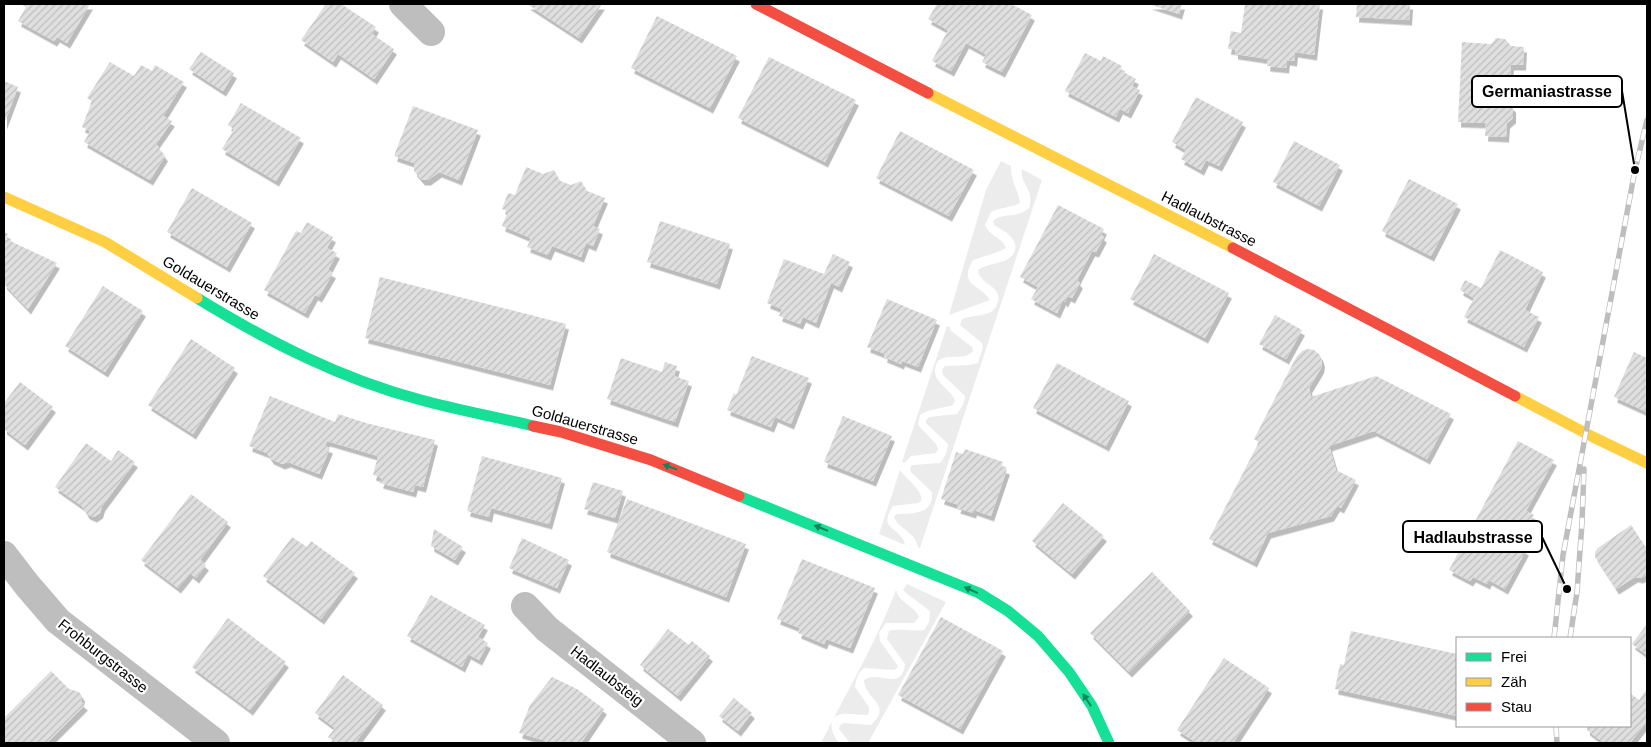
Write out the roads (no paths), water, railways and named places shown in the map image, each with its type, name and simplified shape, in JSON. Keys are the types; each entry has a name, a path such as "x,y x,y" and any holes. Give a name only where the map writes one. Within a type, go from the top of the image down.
{"street":[{"path":"403,4 431,32"},
{"name":"Hadlaubstrasse","path":"756,4 1026,144 1250,256 1593,437 1647,463"},
{"name":"Goldauerstrasse","path":"4,197 105,242 233,320 310,360 368,383 420,400 561,432 651,460 979,593 1008,611 1038,636 1069,672 1092,706 1110,743"},
{"name":"Frohburgstrasse","path":"4,555 27,586 58,621 216,743"},
{"name":"Hadlaubsteig","path":"525,606 546,629 692,743"}],"railway":[{"path":"1554,637 1563,555 1635,170 1647,120"},
{"path":"1570,637 1577,592 1584,469"},
{"path":"1556,727 1557,743"}],"place":[{"name":"Germaniastrasse","path":"1635,170"},
{"name":"Hadlaubstrasse","path":"1567,589"}]}
